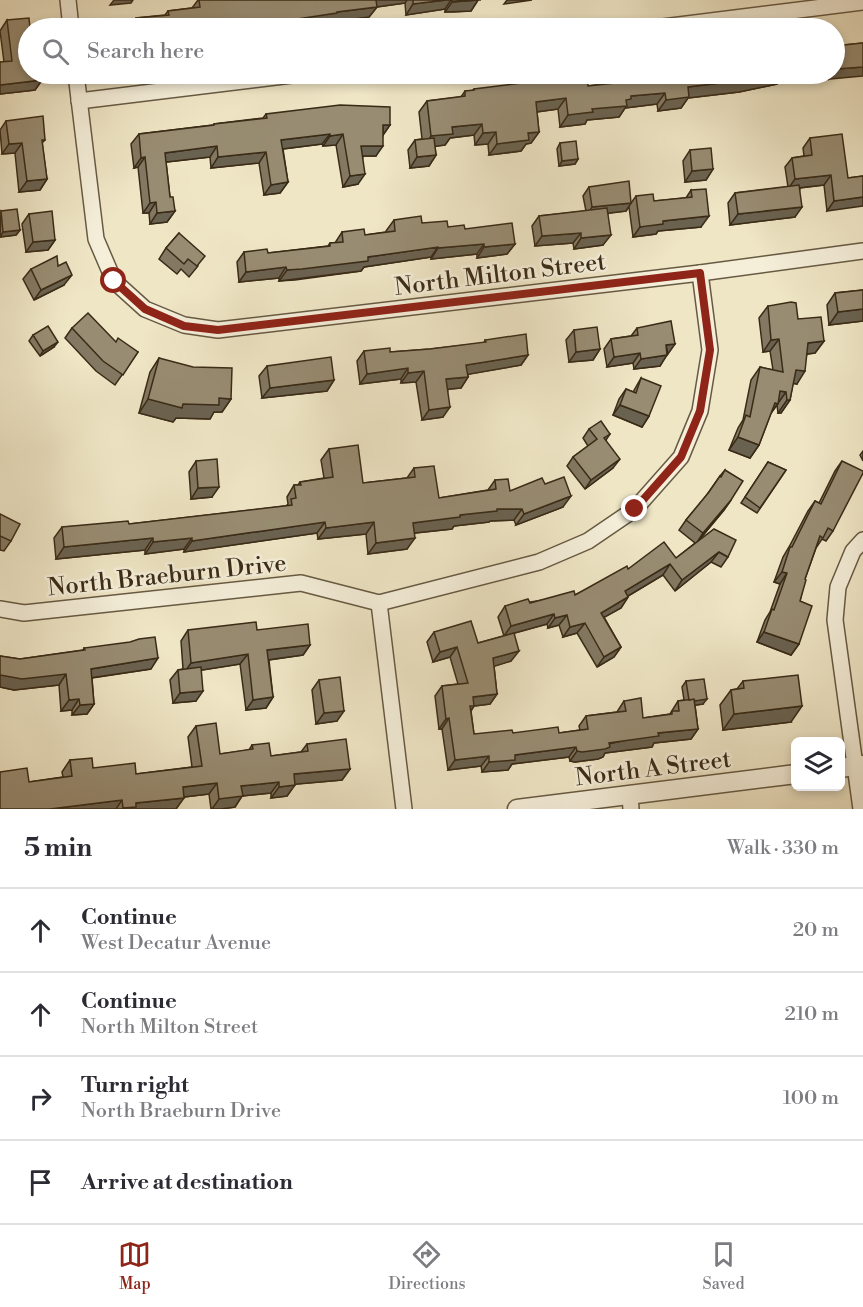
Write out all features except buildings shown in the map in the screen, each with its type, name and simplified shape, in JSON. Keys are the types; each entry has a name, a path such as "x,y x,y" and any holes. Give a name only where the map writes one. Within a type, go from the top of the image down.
{"street":[{"path":"68,0 70,18"},
{"path":"735,18 863,2"},
{"name":"North Milton Street","path":"77,84 96,239 114,281 145,309 184,326 218,330 700,273 863,250"},
{"path":"79,101 218,84"},
{"name":"North Braeburn Drive","path":"0,609 24,613 301,584 379,603 539,562 588,541 635,509 681,457 700,411 710,350 700,273"},
{"path":"861,809 853,766 835,620 838,587 853,551 863,540"},
{"path":"379,603 404,809"},
{"name":"North A Street","path":"517,809 631,802 791,775"}],"route":[{"path":"114,281 145,309 184,326 218,330 700,273 710,350 700,411 681,457 635,509"}]}
